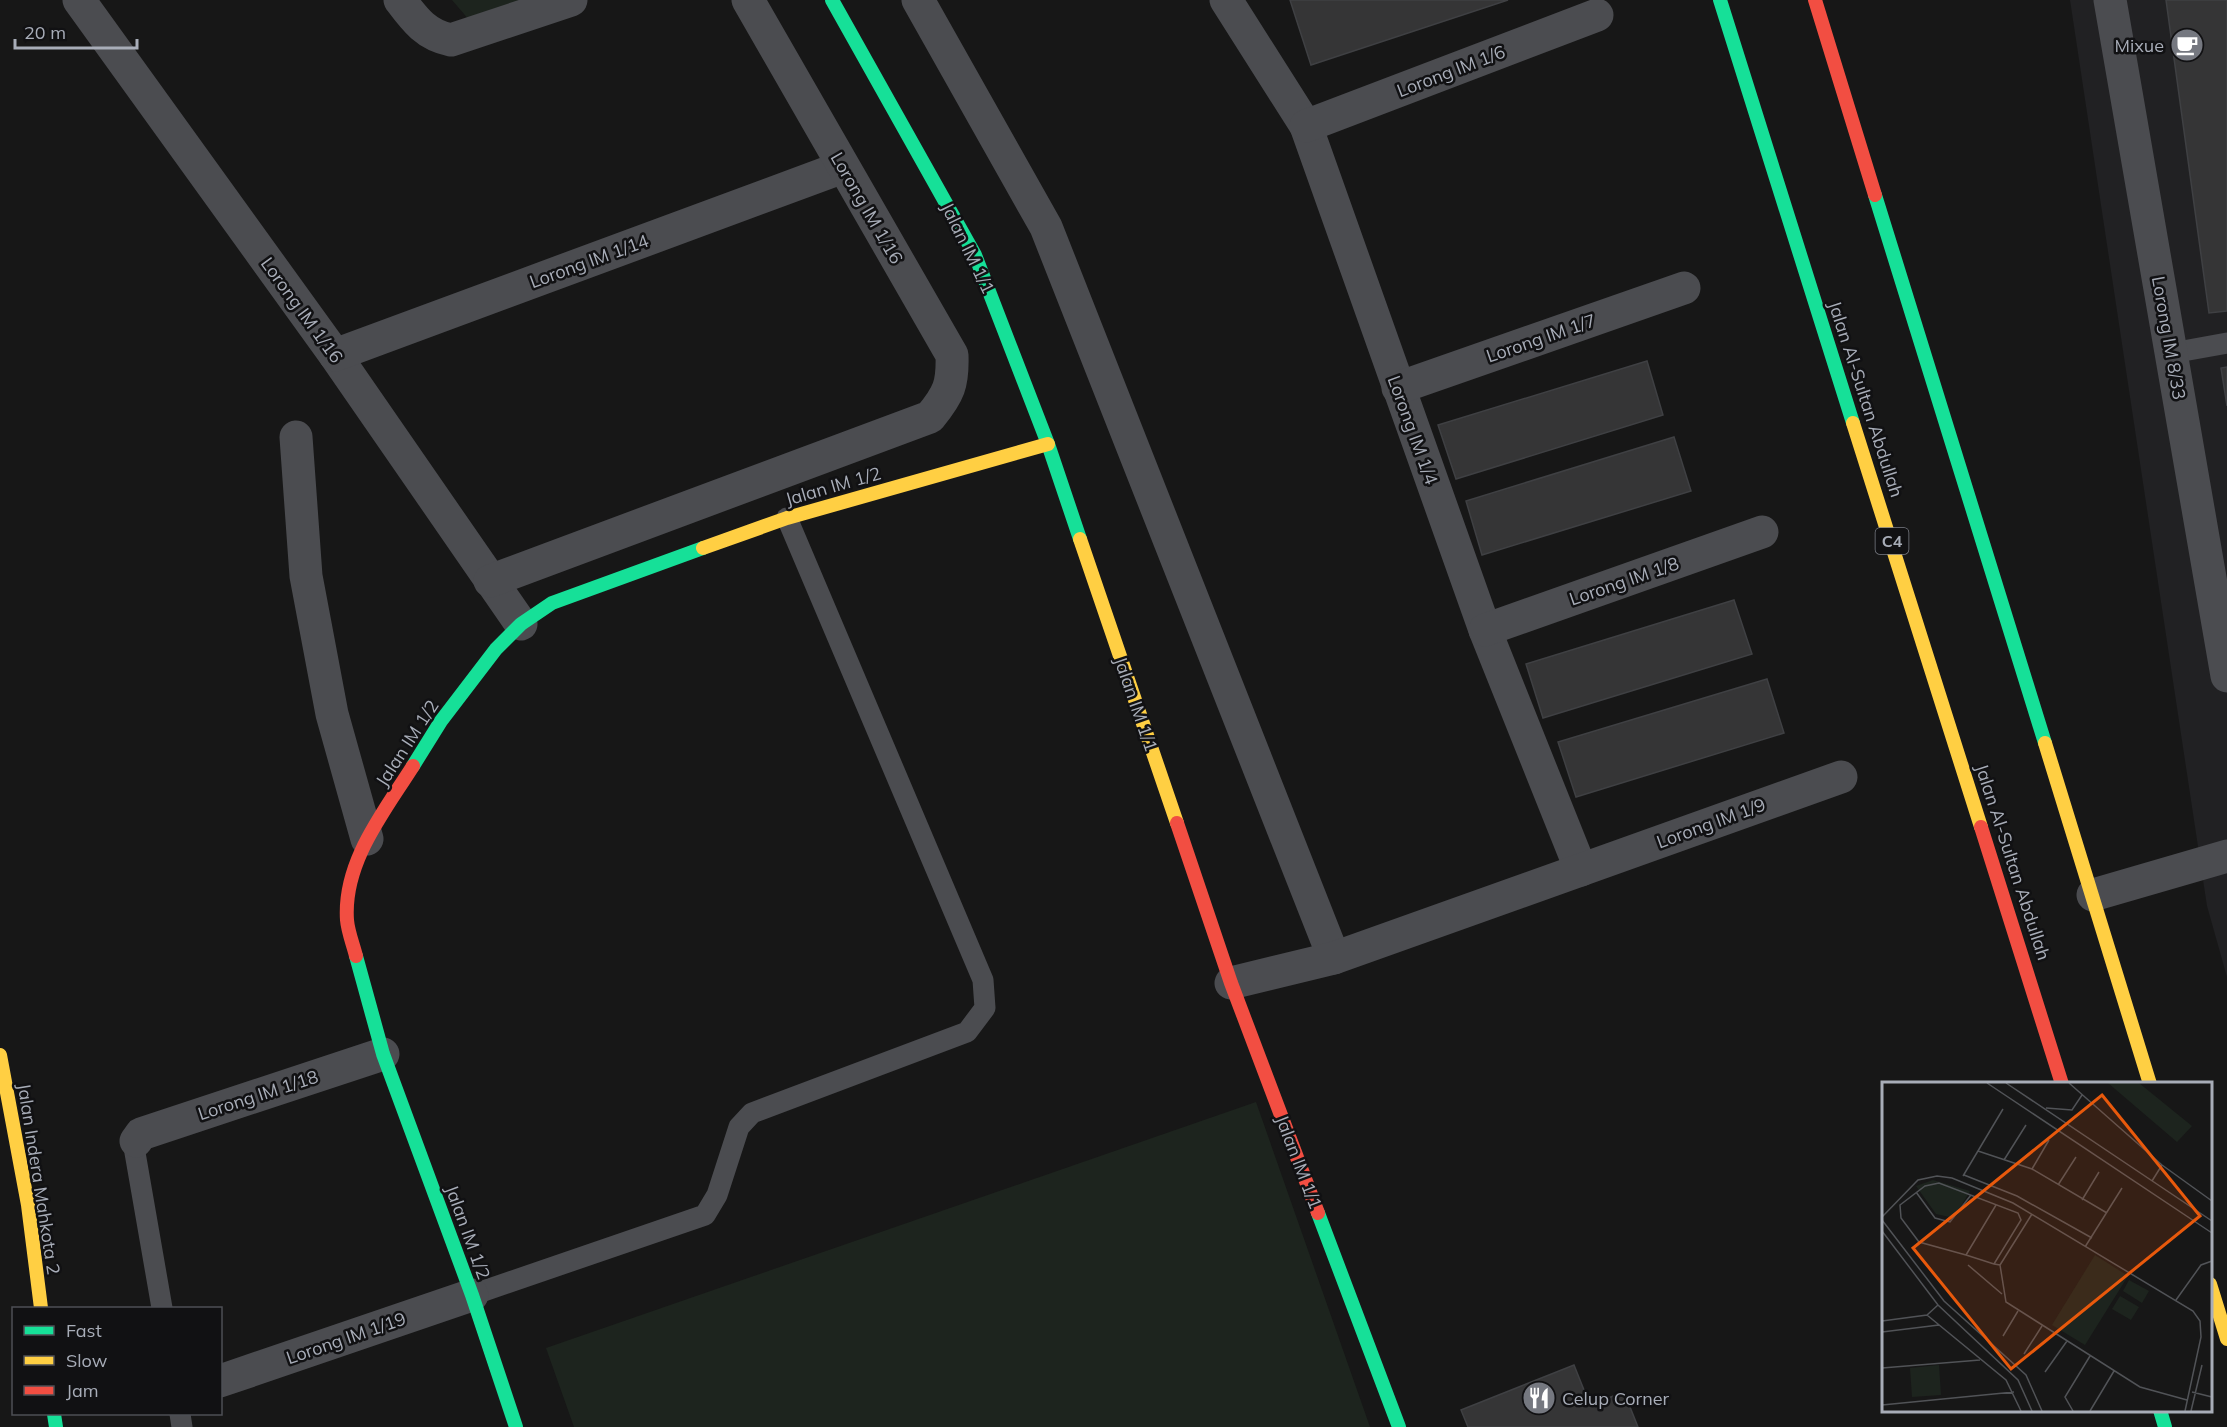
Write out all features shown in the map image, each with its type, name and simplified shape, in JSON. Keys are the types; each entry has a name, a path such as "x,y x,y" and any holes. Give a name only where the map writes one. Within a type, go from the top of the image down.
{"street":[{"name":"Lorong IM 1/16","path":"79,0 335,355 521,624"},
{"path":"400,0 418,24 435,37 451,40 572,0"},
{"name":"Lorong IM 1/16","path":"490,581 930,417 945,399 953,378 952,355 748,0"},
{"name":"Jalan IM 1/1","path":"832,0 975,255 1048,444 1231,983 1399,1427"},
{"path":"918,0 1046,226 1334,958"},
{"name":"Lorong IM 1/4","path":"1226,0 1306,126 1485,630 1581,870"},
{"name":"Jalan Al-Sultan Abdullah","path":"1720,0 2062,1082"},
{"path":"1815,0 2150,1082"},
{"name":"Lorong IM 8/33","path":"2110,0 2227,676"},
{"name":"Lorong IM 1/6","path":"1306,126 1597,15"},
{"name":"Lorong IM 1/14","path":"335,355 843,167"},
{"name":"Lorong IM 1/7","path":"1398,388 1684,288"},
{"path":"296,437 306,576 332,714 367,839"},
{"name":"Jalan IM 1/2","path":"516,1427 472,1295 383,1054 347,921 349,883 367,839 441,721 495,649 521,624 552,603 787,518 1048,444"},
{"name":"Lorong IM 1/8","path":"1485,630 1762,532"},
{"name":"Lorong IM 1/9","path":"1231,983 1334,958 1841,777"},
{"path":"2093,895 2227,856"},
{"name":"Lorong IM 1/18","path":"136,1141 141,1134 383,1054"},
{"name":"Jalan Indera Mahkota 2","path":"0,1055 28,1205 41,1307"},
{"path":"2212,1287 2227,1339"},
{"name":"Lorong IM 1/19","path":"222,1380 472,1295"},
{"path":"2161,1412 2165,1427"}],"lane":[{"path":"2172,353 2227,343"},
{"path":"472,1295 705,1215 717,1195 739,1127 752,1113 967,1032 985,1008 983,980 787,518"},
{"path":"136,1141 134,1148 162,1307"}],"shaded area":[{"path":"452,0 527,0 470,21"},
{"path":"2070,0 2227,0 2227,977 2207,906"},
{"path":"1256,1102 1370,1427 574,1427 546,1348"}],"building":[{"path":"1290,0 1508,0 1311,65"},
{"path":"2166,0 2227,0 2227,311 2209,313"},
{"path":"1647,361 1663,415 1456,479 1438,425"},
{"path":"2227,367 2227,406 2221,368"},
{"path":"1674,437 1691,491 1482,555 1466,501"},
{"path":"1734,600 1752,654 1543,718 1526,664"},
{"path":"1767,679 1784,733 1576,797 1558,742"},
{"name":"Celup Corner","path":"1574,1365 1590,1405 1624,1392 1638,1427 1468,1427 1461,1410"}],"traffic: fast":[{"path":"832,0 975,255 1048,444 1080,539"},
{"path":"1720,0 1853,423"},
{"path":"1875,195 2045,743"},
{"path":"413,766 441,721 496,649 521,624 552,603 703,548"},
{"path":"356,956 383,1054 472,1295 516,1427"},
{"path":"1318,1213 1399,1427"},
{"path":"2161,1412 2165,1427"},
{"path":"54,1415 56,1427"}],"traffic: slow":[{"path":"1853,423 1981,827"},
{"path":"703,548 787,518 1048,444"},
{"path":"1080,539 1177,823"},
{"path":"2045,743 2149,1082"},
{"path":"0,1055 28,1205 41,1307"},
{"path":"2212,1290 2227,1339"}],"traffic: jam":[{"path":"1815,0 1875,195"},
{"path":"356,956 347,920 347,899 352,878 358,858 368,838 413,766"},
{"path":"1177,823 1231,983 1318,1213"},
{"path":"1981,827 2061,1082"}],"place":[{"name":"Mixue","path":"2187,45"},
{"name":"Celup Corner","path":"1539,1398"}]}
